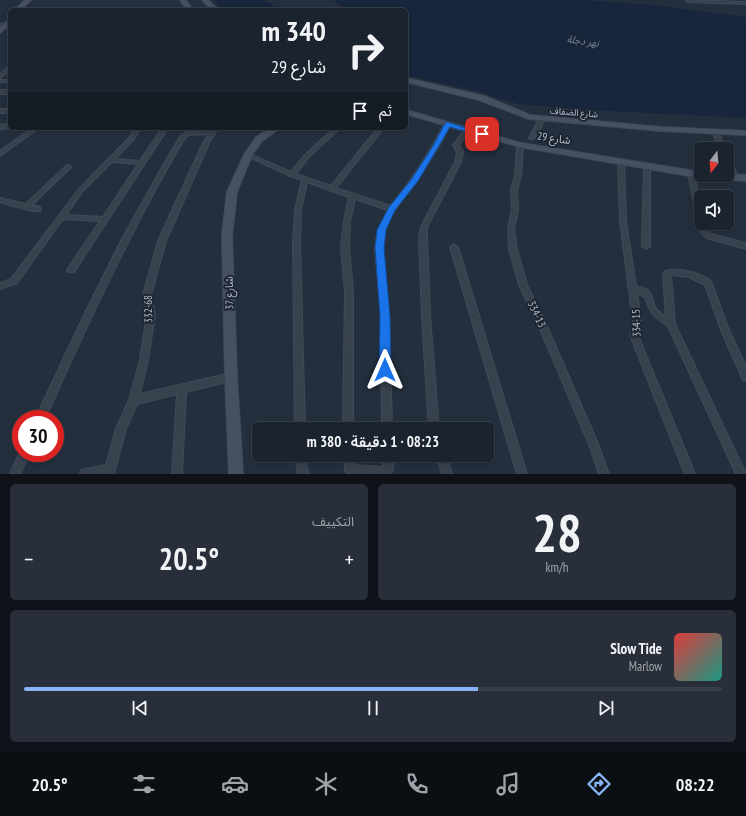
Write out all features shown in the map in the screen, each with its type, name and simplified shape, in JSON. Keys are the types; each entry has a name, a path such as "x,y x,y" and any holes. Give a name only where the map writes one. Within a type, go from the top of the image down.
{"street":[{"path":"205,0 213,8"},
{"path":"687,1 746,3"},
{"path":"0,31 8,23"},
{"path":"0,77 8,70"},
{"name":"شارع الضفاف","path":"408,80 478,97 522,116 542,119 716,133 746,133"},
{"name":"شارع 29","path":"408,113 520,145 694,174"},
{"path":"532,138 542,119"},
{"path":"387,422 385,316 379,248 381,230 392,209 414,181 436,146 447,125"},
{"path":"0,154 33,130"},
{"path":"1,286 14,281 81,190 112,160 131,139 137,130"},
{"path":"71,270 164,130"},
{"path":"44,410 120,249 184,135 213,130"},
{"name":"332-68","path":"110,472 121,429 134,400 144,360 151,314 147,295 162,241 213,130"},
{"name":"شارع 37","path":"236,474 231,377 228,236 232,192 248,155 259,140 273,130"},
{"path":"292,176 307,156 335,130"},
{"path":"333,188 379,130"},
{"path":"434,422 426,316 423,238 424,227 458,162 460,152 456,145 468,130"},
{"path":"716,133 719,142"},
{"name":"334-13","path":"520,145 518,175 514,190 515,210 511,229 513,249 523,285 542,324 595,447 604,474"},
{"path":"248,155 292,176 333,188 392,209"},
{"path":"112,160 142,163"},
{"name":"334-15","path":"621,161 623,221 638,321 636,344 690,474"},
{"path":"646,166 646,246"},
{"path":"27,207 68,167"},
{"path":"691,174 700,222 704,233 709,236 746,246"},
{"path":"734,174 736,178 746,178"},
{"path":"300,422 297,327 297,216 300,194 305,179"},
{"path":"348,422 349,292 345,247 347,221 353,195"},
{"path":"1,201 38,209"},
{"path":"62,217 104,219"},
{"path":"454,246 522,474"},
{"path":"741,474 671,324 668,273 674,272 704,279 708,283 725,330 746,377"},
{"path":"633,289 640,290 648,295 651,309 671,324"},
{"path":"134,400 182,390 231,377"},
{"path":"177,474 182,390"},
{"path":"15,474 21,462"},
{"path":"301,462 304,474"},
{"path":"349,462 350,470 386,472 388,469 388,462"},
{"path":"443,462 447,474"},
{"path":"85,474 110,472"}],"water":[{"path":"215,0 263,0 277,8 221,8"},
{"name":"نهر دجلة","path":"334,0 582,0 653,5 746,17 746,118 590,110 519,104 477,91 408,75 408,8 344,8"}],"route":[{"path":"385,370 385,316 379,248 381,230 392,209 414,181 447,125 482,134"}]}
